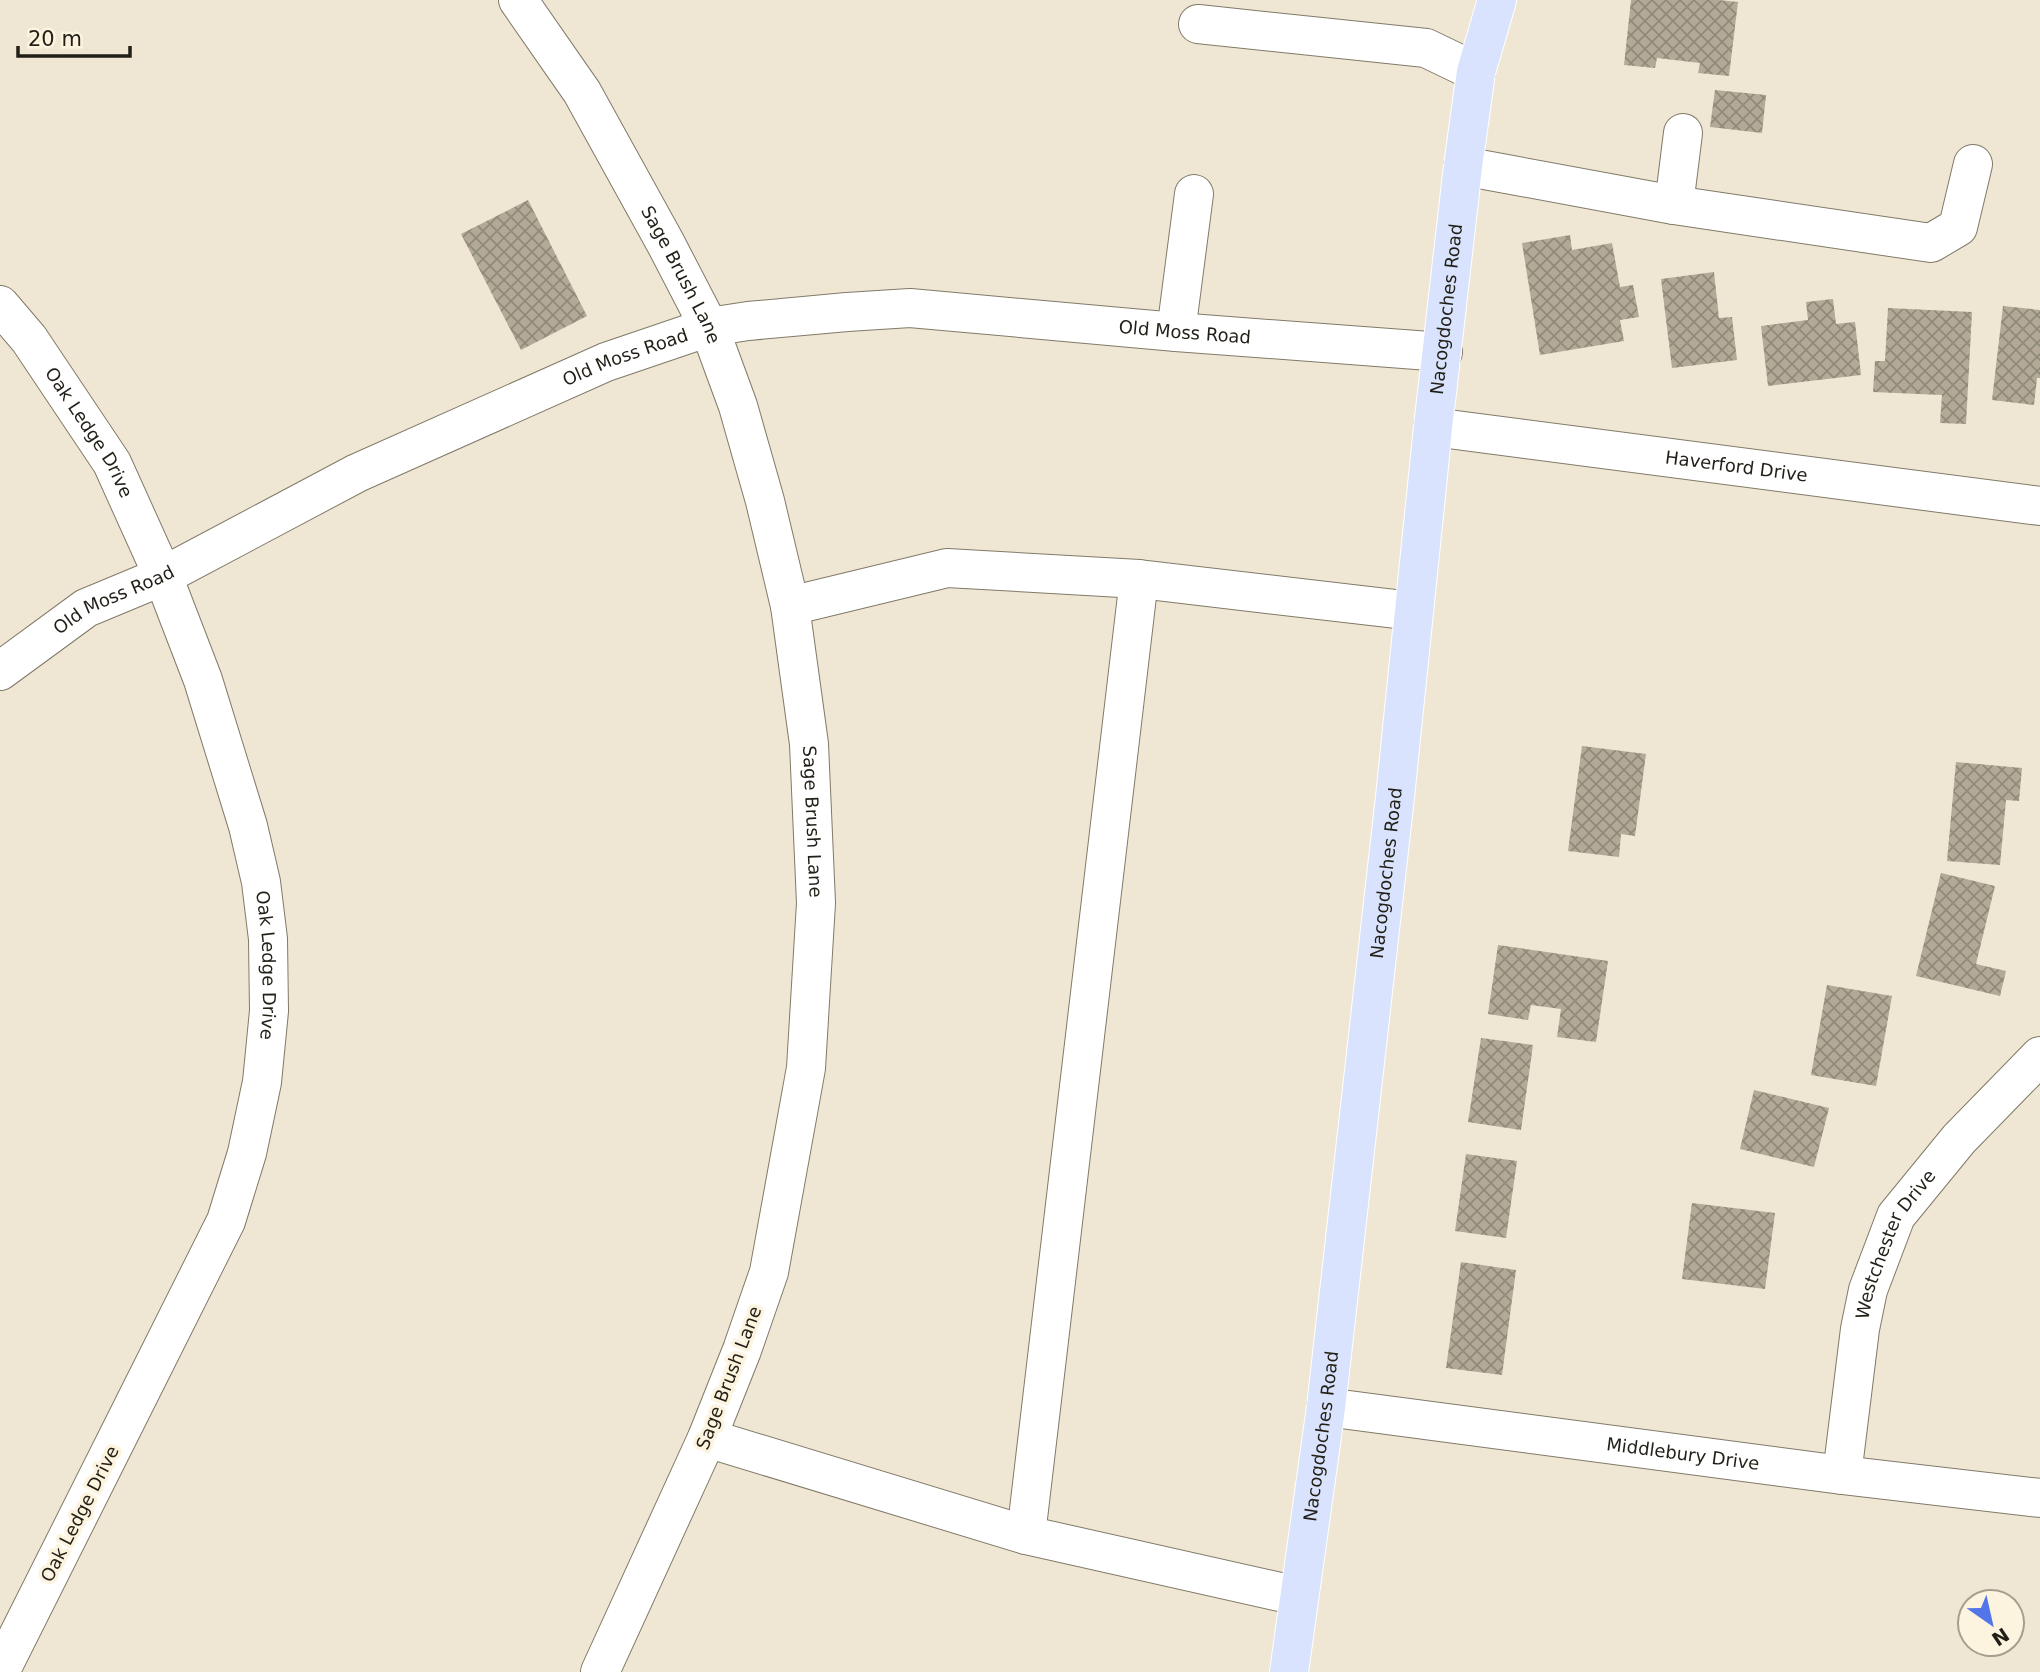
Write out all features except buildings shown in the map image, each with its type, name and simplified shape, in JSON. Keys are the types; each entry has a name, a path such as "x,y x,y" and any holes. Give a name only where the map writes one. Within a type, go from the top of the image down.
{"main road":[{"name":"Nacogdoches Road","path":"1472,0 1476,72"},
{"name":"Nacogdoches Road","path":"1289,1672 1326,1407 1464,166 1476,72 1497,0"}],"street":[{"name":"Sage Brush Lane","path":"517,0 582,92 709,327 738,406 765,500 790,606 809,744 816,903 806,1068 769,1272 707,1438 600,1672"},
{"path":"1198,23 1426,48 1476,72"},
{"path":"1674,205 1683,133"},
{"path":"1464,166 1674,205 1931,243 1958,228 1973,163"},
{"path":"1176,332 1194,194"},
{"name":"Oak Ledge Drive","path":"0,305 29,339 112,463 163,576 203,680 248,826 261,882 268,939 269,999 262,1082 247,1153 226,1221 1,1672"},
{"name":"Old Moss Road","path":"0,671 86,608 163,576 357,473 606,362 709,327 761,319 910,308 1443,352"},
{"name":"Haverford Drive","path":"1433,428 2040,506"},
{"path":"790,606 947,568 1139,579 1413,611"},
{"path":"1026,1535 1139,579"},
{"name":"Westchester Drive","path":"1842,1475 1860,1329 1868,1290 1896,1216 1959,1139 2040,1056"},
{"name":"Middlebury Drive","path":"1326,1407 1842,1475 2040,1498"},
{"path":"707,1438 1026,1535 1298,1596"}]}
